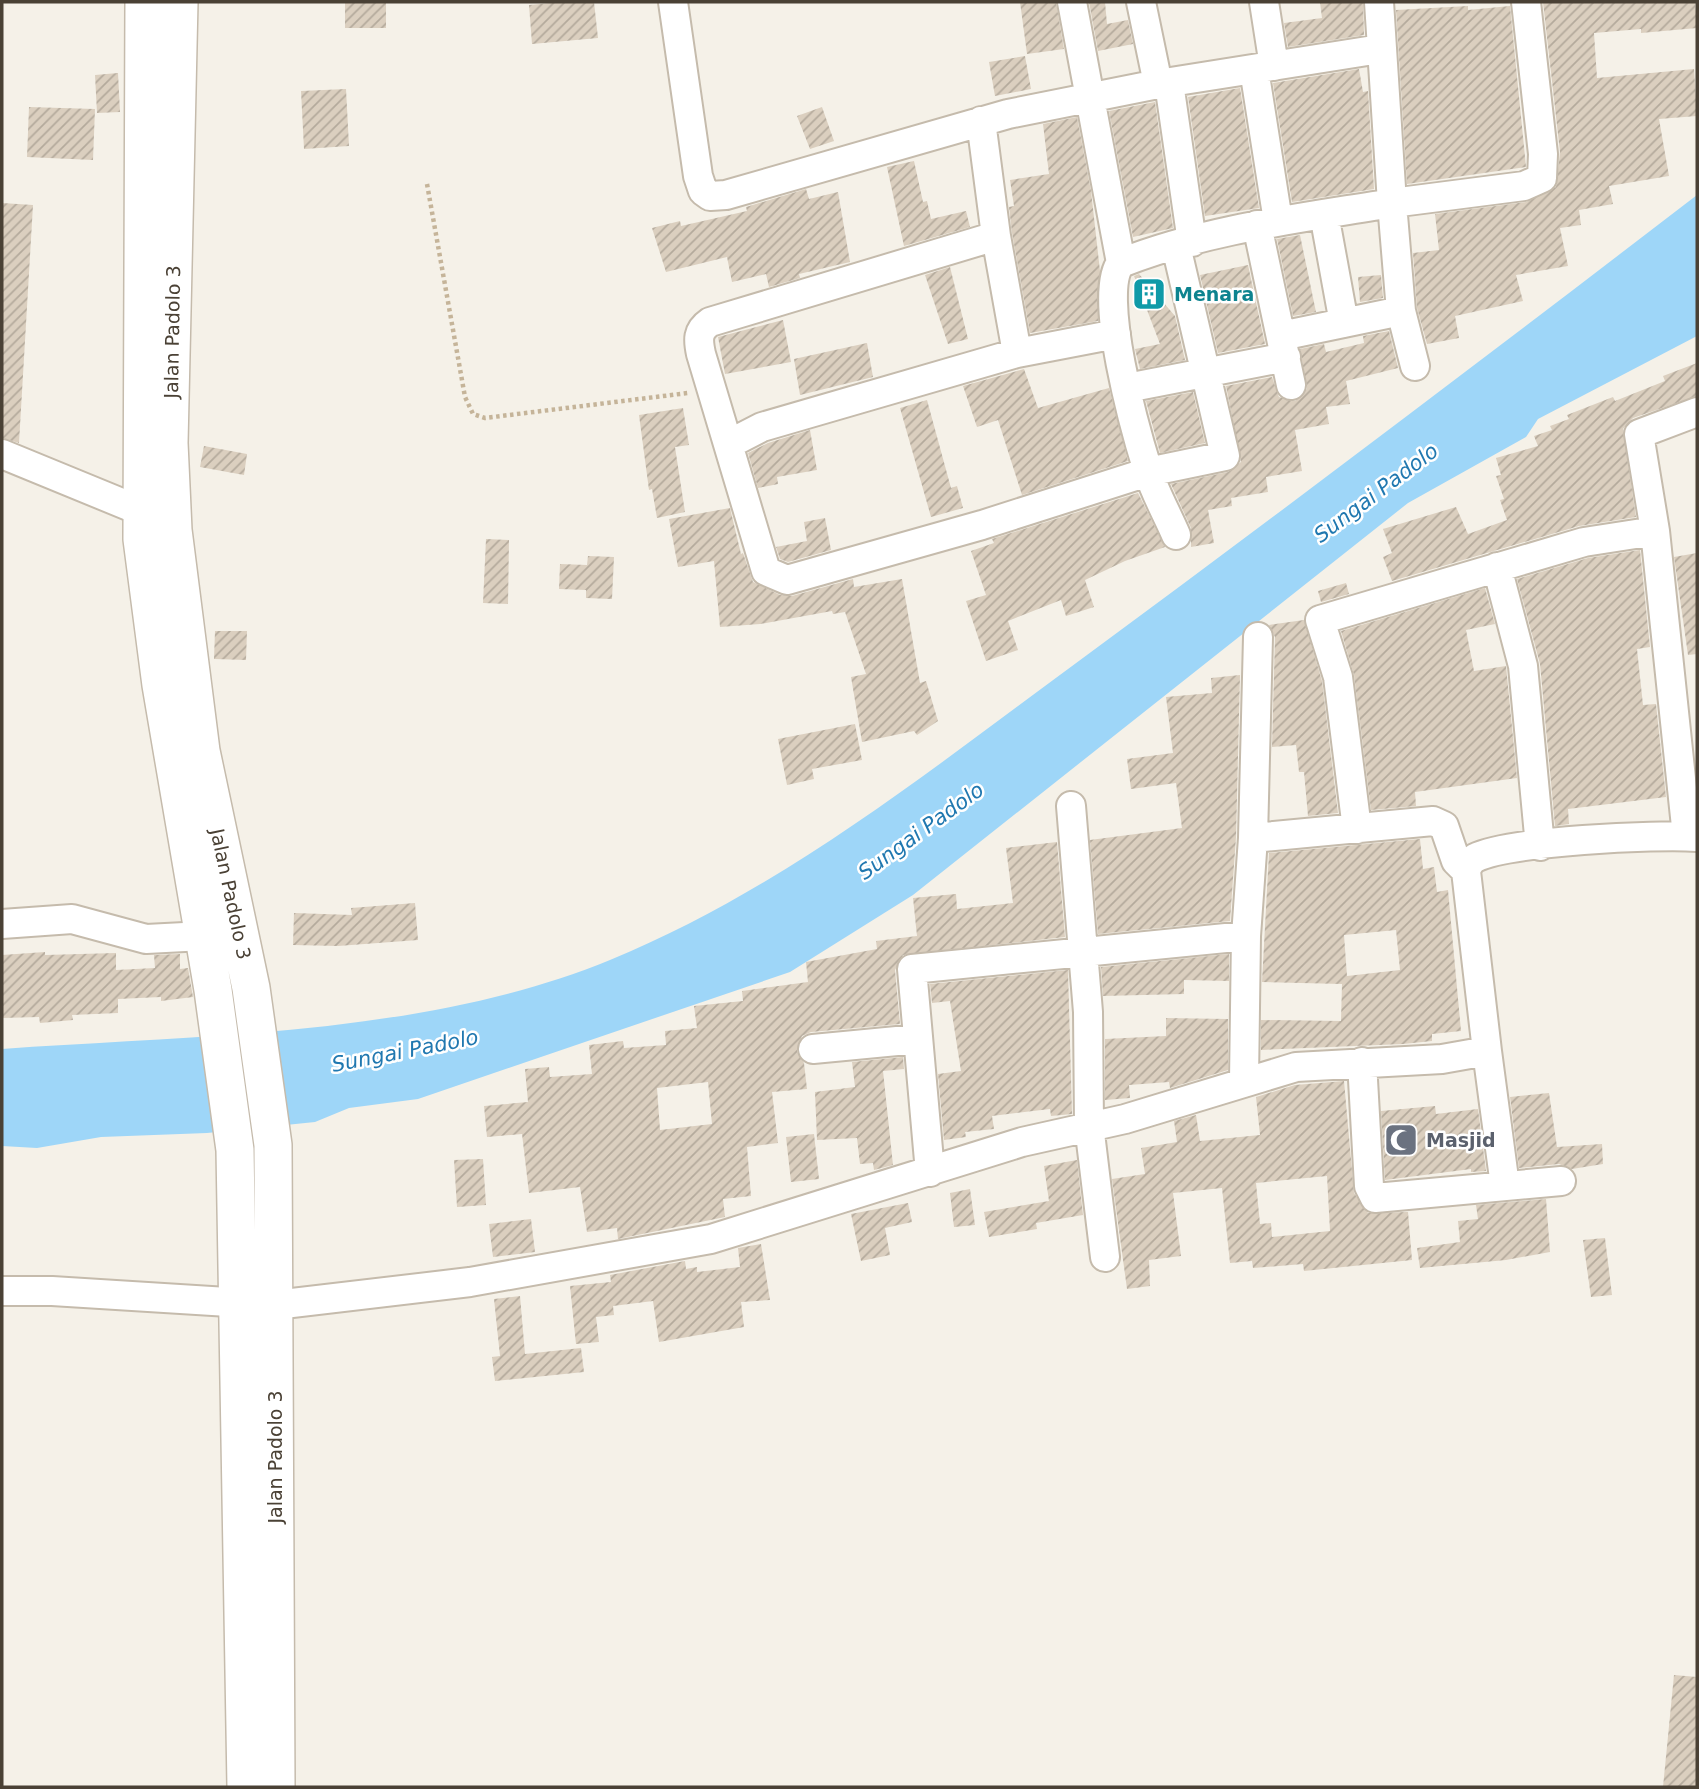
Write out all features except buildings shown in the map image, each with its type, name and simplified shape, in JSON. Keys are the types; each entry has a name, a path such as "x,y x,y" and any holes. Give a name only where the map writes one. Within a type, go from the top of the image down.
{"street":[{"name":"Jalan Padolo 3","path":"144,2 161,72 173,530 201,751 251,988 273,1145 275,1305 260,1746 246,1787"},
{"name":"Jalan Padolo 3","path":"179,2 161,72 141,511 142,539 161,685 213,990 235,1150 236,1304 260,1746 276,1787"},
{"path":"673,2 698,176 703,191 710,196 726,195 981,121 1089,97 1380,49"},
{"path":"1072,2 1121,263"},
{"path":"996,236 710,322 701,330 698,338 766,571 787,580 982,525 1149,472 1225,456 1184,244 1163,84 1141,2"},
{"path":"1264,2 1267,223 1291,385"},
{"path":"1379,2 1380,49 1401,311 1415,366"},
{"path":"1176,535 1149,472 1127,388 1116,334 1111,289 1116,269 1121,263 1267,223 1524,186 1542,178 1543,154 1526,2"},
{"path":"981,121 996,236 1017,353"},
{"path":"1324,214 1344,323"},
{"path":"1127,388 1207,373 1344,323 1401,311"},
{"path":"729,444 762,427 1017,353 1116,334"},
{"path":"1505,1186 1466,870 1472,859 1494,851 1692,836 1656,531 1639,434 1697,412"},
{"path":"2,454 141,511"},
{"path":"1357,829 1338,677 1320,620 1584,542 1656,531"},
{"path":"1497,567 1523,666 1540,846"},
{"path":"1244,1081 1246,936 1253,838 1258,637"},
{"path":"1071,806 1088,1012 1089,1125 1105,1257"},
{"path":"1253,838 1433,821 1444,826 1456,861 1466,870"},
{"path":"2,924 72,919 146,939 204,936"},
{"path":"930,1172 912,969 1246,936"},
{"path":"813,1049 918,1039"},
{"path":"2,1291 52,1291 275,1305 470,1282 711,1239 1022,1142 1125,1119 1296,1067 1442,1059 1487,1051"},
{"path":"1362,1062 1369,1186 1375,1198 1561,1181"}],"path":[{"path":"427,184 465,397 473,414 485,418 713,390"}],"water":[{"name":"Sungai Padolo","path":"1697,195 1697,336 1538,419 1526,437 1408,503 913,895 790,972 418,1099 349,1108 315,1122 207,1133 101,1137 37,1148 2,1146 2,1049 310,1028 465,1004 539,985 610,960 675,931 738,897 858,822 973,740 1317,484"}],"place":[{"name":"Menara","path":"1149,294"},
{"name":"Masjid","path":"1401,1140"}]}
